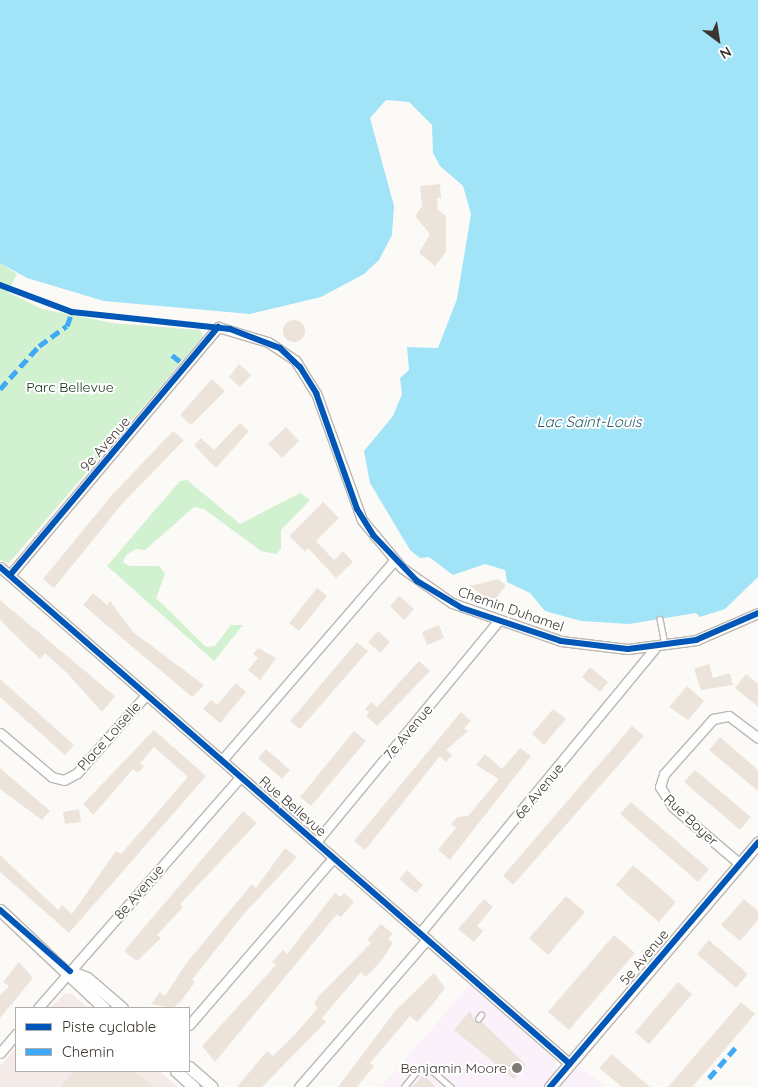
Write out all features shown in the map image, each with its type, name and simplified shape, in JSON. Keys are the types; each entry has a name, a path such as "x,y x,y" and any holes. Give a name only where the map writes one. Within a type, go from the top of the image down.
{"street":[{"name":"Chemin Duhamel","path":"218,327 268,342 300,367 320,404 358,511 394,561 437,594 498,621 580,644 654,649 707,637 758,613"},
{"name":"9e Avenue","path":"10,575 218,327"},
{"path":"222,760 394,561"},
{"name":"Rue Bellevue","path":"0,567 570,1064"},
{"name":"7e Avenue","path":"316,842 498,621"},
{"name":"6e Avenue","path":"299,1087 654,649"},
{"name":"Place Loiselle","path":"0,732 52,778 64,780 77,773 146,695"},
{"name":"Rue Boyer","path":"740,864 668,802 660,787 664,774 713,719 729,716 758,738"},
{"name":"8e Avenue","path":"39,1007 240,777"},
{"name":"5e Avenue","path":"550,1087 758,844"},
{"path":"190,1024 333,858"},
{"path":"0,910 70,971 79,986 103,1007"},
{"path":"70,971 87,978 121,1007"},
{"path":"0,1053 15,1035"},
{"path":"190,1068 210,1086"},
{"path":"177,1072 194,1087"}],"lane":[{"path":"660,620 666,647"},
{"path":"404,1087 418,1070 429,1068 451,1087"}],"shaded area":[{"path":"470,984 554,1059 557,1069 543,1087 381,1087"},
{"path":"66,993 72,994 87,1007 51,1007"},
{"path":"15,1049 15,1072 160,1072 178,1087 0,1087 0,1066"},
{"path":"580,1066 605,1087 561,1087"}],"green space":[{"name":"Parc Bellevue","path":"0,263 17,274 8,292 42,309 113,323 200,330 203,337 9,563 0,560"},
{"path":"187,480 240,524 300,493 310,500 281,530 281,549 276,554 261,551 204,509 194,507 145,550 136,549 126,555 123,562 129,566 159,566 165,574 156,598 206,647 215,646 231,625 243,625 214,661 107,566 180,481"}],"water":[{"name":"Lac Saint-Louis","path":"0,0 758,0 758,577 725,609 700,617 696,613 629,624 581,621 545,611 530,593 507,582 505,570 485,564 453,575 429,557 420,558 410,550 370,483 364,451 393,416 402,394 400,378 409,370 407,347 438,348 457,299 471,214 463,186 440,166 433,153 432,125 409,102 386,100 370,118 394,206 392,235 379,260 364,274 321,297 250,314 104,301 27,278 0,263"}],"building":[{"path":"440,184 441,198 437,198 438,210 446,216 446,252 435,266 419,253 430,234 415,216 422,206 420,186"},
{"path":"294,320 302,323 305,331 302,339 294,342 286,339 283,331 286,323"},
{"path":"239,364 251,375 240,387 229,377"},
{"path":"212,379 225,391 191,425 180,415"},
{"path":"240,423 249,431 216,468 194,445 201,438 214,450"},
{"path":"286,427 299,441 282,458 268,444"},
{"path":"173,431 184,440 122,504 54,588 43,579 112,495"},
{"path":"323,502 339,518 316,541 334,560 343,551 353,562 336,578 308,548 305,552 289,536"},
{"path":"498,579 506,585 493,603 470,586"},
{"path":"317,588 327,596 299,631 289,623"},
{"path":"93,593 107,605 110,601 133,632 204,685 192,697 83,605"},
{"path":"399,596 414,609 404,620 390,606"},
{"path":"0,600 115,696 102,712 67,673 45,653 40,659 5,625 0,619"},
{"path":"439,625 444,638 427,645 422,632"},
{"path":"378,631 390,642 380,653 368,642"},
{"path":"357,642 368,651 300,729 290,721"},
{"path":"258,648 276,658 260,680 248,670 258,658 253,654"},
{"path":"419,661 430,671 377,726 366,716 369,712 365,709 371,702 377,707"},
{"path":"709,664 713,678 730,673 733,685 701,690 694,669"},
{"path":"590,667 608,682 600,692 582,677"},
{"path":"746,674 758,684 758,707 735,688"},
{"path":"0,679 74,745 65,755 0,697"},
{"path":"236,683 246,692 220,723 203,709 211,700 217,705"},
{"path":"687,686 704,701 688,720 669,707"},
{"path":"553,709 566,719 544,745 532,734"},
{"path":"461,712 471,721 464,728 468,731 446,750 452,755 446,762 440,756 365,850 354,841"},
{"path":"632,726 644,736 513,885 503,876"},
{"path":"154,730 206,776 69,933 0,872 0,855 58,910 62,905 72,914 116,851 121,854 188,777 154,747 140,763 144,766 138,773 133,769 93,815 83,804"},
{"path":"354,731 366,741 311,806 300,797"},
{"path":"720,737 758,770 758,791 709,750"},
{"path":"520,748 531,756 450,860 438,850 456,828 451,824 457,817 468,816 499,779 476,765 485,754 502,769"},
{"path":"266,749 290,770 282,779 258,758"},
{"path":"0,768 50,811 42,820 0,789"},
{"path":"695,770 751,817 740,830 684,782"},
{"path":"631,802 709,869 698,882 620,814"},
{"path":"79,809 81,822 65,824 63,812"},
{"path":"243,811 257,823 180,904 183,907 157,935 161,938 137,961 124,951"},
{"path":"285,848 297,857 243,915 192,980 195,982 181,1001 174,1007 151,1004 160,992 165,996 185,965 252,884 256,888"},
{"path":"633,865 676,902 659,922 616,885"},
{"path":"407,870 423,885 416,893 399,879"},
{"path":"335,893 340,897 344,893 354,902 341,917 337,914 215,1062 202,1046 276,965 272,962 283,950 287,954"},
{"path":"566,896 585,912 548,955 529,938"},
{"path":"484,899 493,907 477,926 483,931 474,942 458,929"},
{"path":"744,899 758,911 758,920 740,941 721,925"},
{"path":"381,924 393,934 388,938 393,943 381,961 366,977 361,972 322,1018 326,1022 262,1087 237,1087 267,1051 273,1056 296,1033 318,1008 314,1004 318,997 371,943 367,940"},
{"path":"614,935 635,953 569,1030 548,1012"},
{"path":"709,940 748,974 736,988 697,954"},
{"path":"19,962 33,978 0,1018 0,995 9,986 3,982"},
{"path":"434,973 445,988 432,1005 417,1022 410,1016 370,1063 374,1066 357,1087 338,1087 396,1010"},
{"path":"678,982 692,994 649,1044 635,1032"},
{"path":"741,1002 755,1014 722,1053 692,1087 668,1087"},
{"path":"470,1011 475,1022 481,1021 526,1065 514,1079 454,1030"},
{"path":"612,1054 650,1087 622,1087 599,1068"},
{"path":"73,1072 136,1072 154,1087 60,1087"},
{"path":"423,1075 436,1087 412,1087"}],"marked path":[{"path":"0,389 39,346 67,326 72,312"},
{"path":"172,355 187,367"},
{"path":"709,1078 736,1047"}],"cycle path":[{"path":"0,285 72,312 230,329 280,348 300,367 316,393 357,509 373,535 417,581 462,608 561,641 628,649 696,640 758,613"},
{"path":"10,575 218,327"},
{"path":"0,567 570,1064"},
{"path":"550,1087 758,843"},
{"path":"0,910 70,971"}],"place":[{"name":"Benjamin Moore","path":"517,1068"}]}
